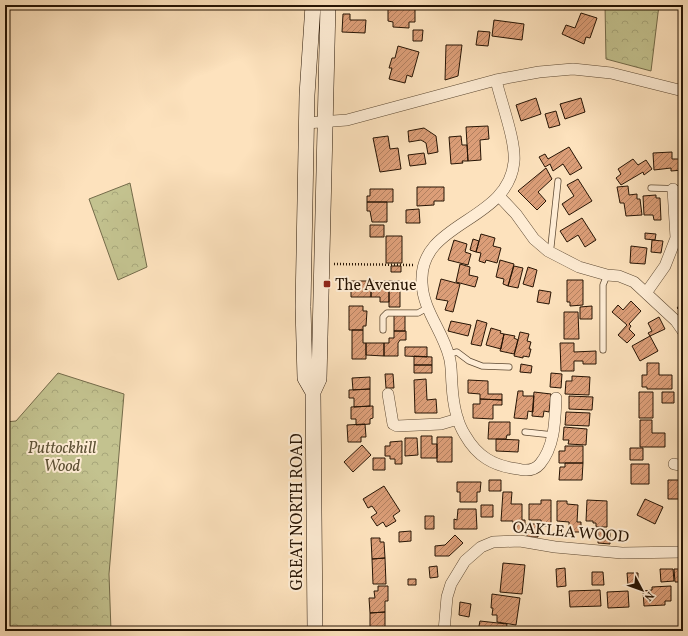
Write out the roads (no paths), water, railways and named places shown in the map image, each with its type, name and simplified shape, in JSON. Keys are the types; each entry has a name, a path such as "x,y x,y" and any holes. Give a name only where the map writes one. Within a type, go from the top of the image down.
{"main road":[{"path":"313,5 306,122 321,274 319,379 313,392"},
{"path":"313,392 305,378 303,307 313,190 324,122 328,5"},
{"name":"GREAT NORTH ROAD","path":"313,392 315,631"}],"street":[{"path":"306,122 324,122 356,118 496,80 540,72 573,69 590,70 683,90"},
{"path":"496,80 515,155 511,176 499,196 483,211 447,234 429,252 423,266 422,282 427,308 449,354 452,366 452,386 458,419 464,434 474,448 493,464 502,467 525,470 535,468 545,456 553,435 556,398"},
{"path":"646,293 665,266 679,238 678,189"},
{"path":"499,196 516,214 534,239 548,251 579,267 607,275 619,276 634,282 676,321 683,331"},
{"path":"388,394 391,420 393,424 397,426 442,424 458,419"},
{"name":"OAKLEA WOOD","path":"444,631 447,597 451,584 465,561 480,547 493,542 520,541 555,547 622,553 683,552"}],"lane":[{"path":"311,38 326,38"},
{"path":"548,251 551,246 558,180"},
{"path":"651,188 678,189"},
{"path":"603,350 603,285 607,275"},
{"path":"383,330 383,317 388,313 418,314 427,308"},
{"path":"449,354 457,352 469,361 482,366 509,367"},
{"path":"526,432 553,435"}],"place":[{"name":"The Avenue","path":"327,284"}],"park label":[{"name":"Puttockhill Wood","path":"62,456"}]}
